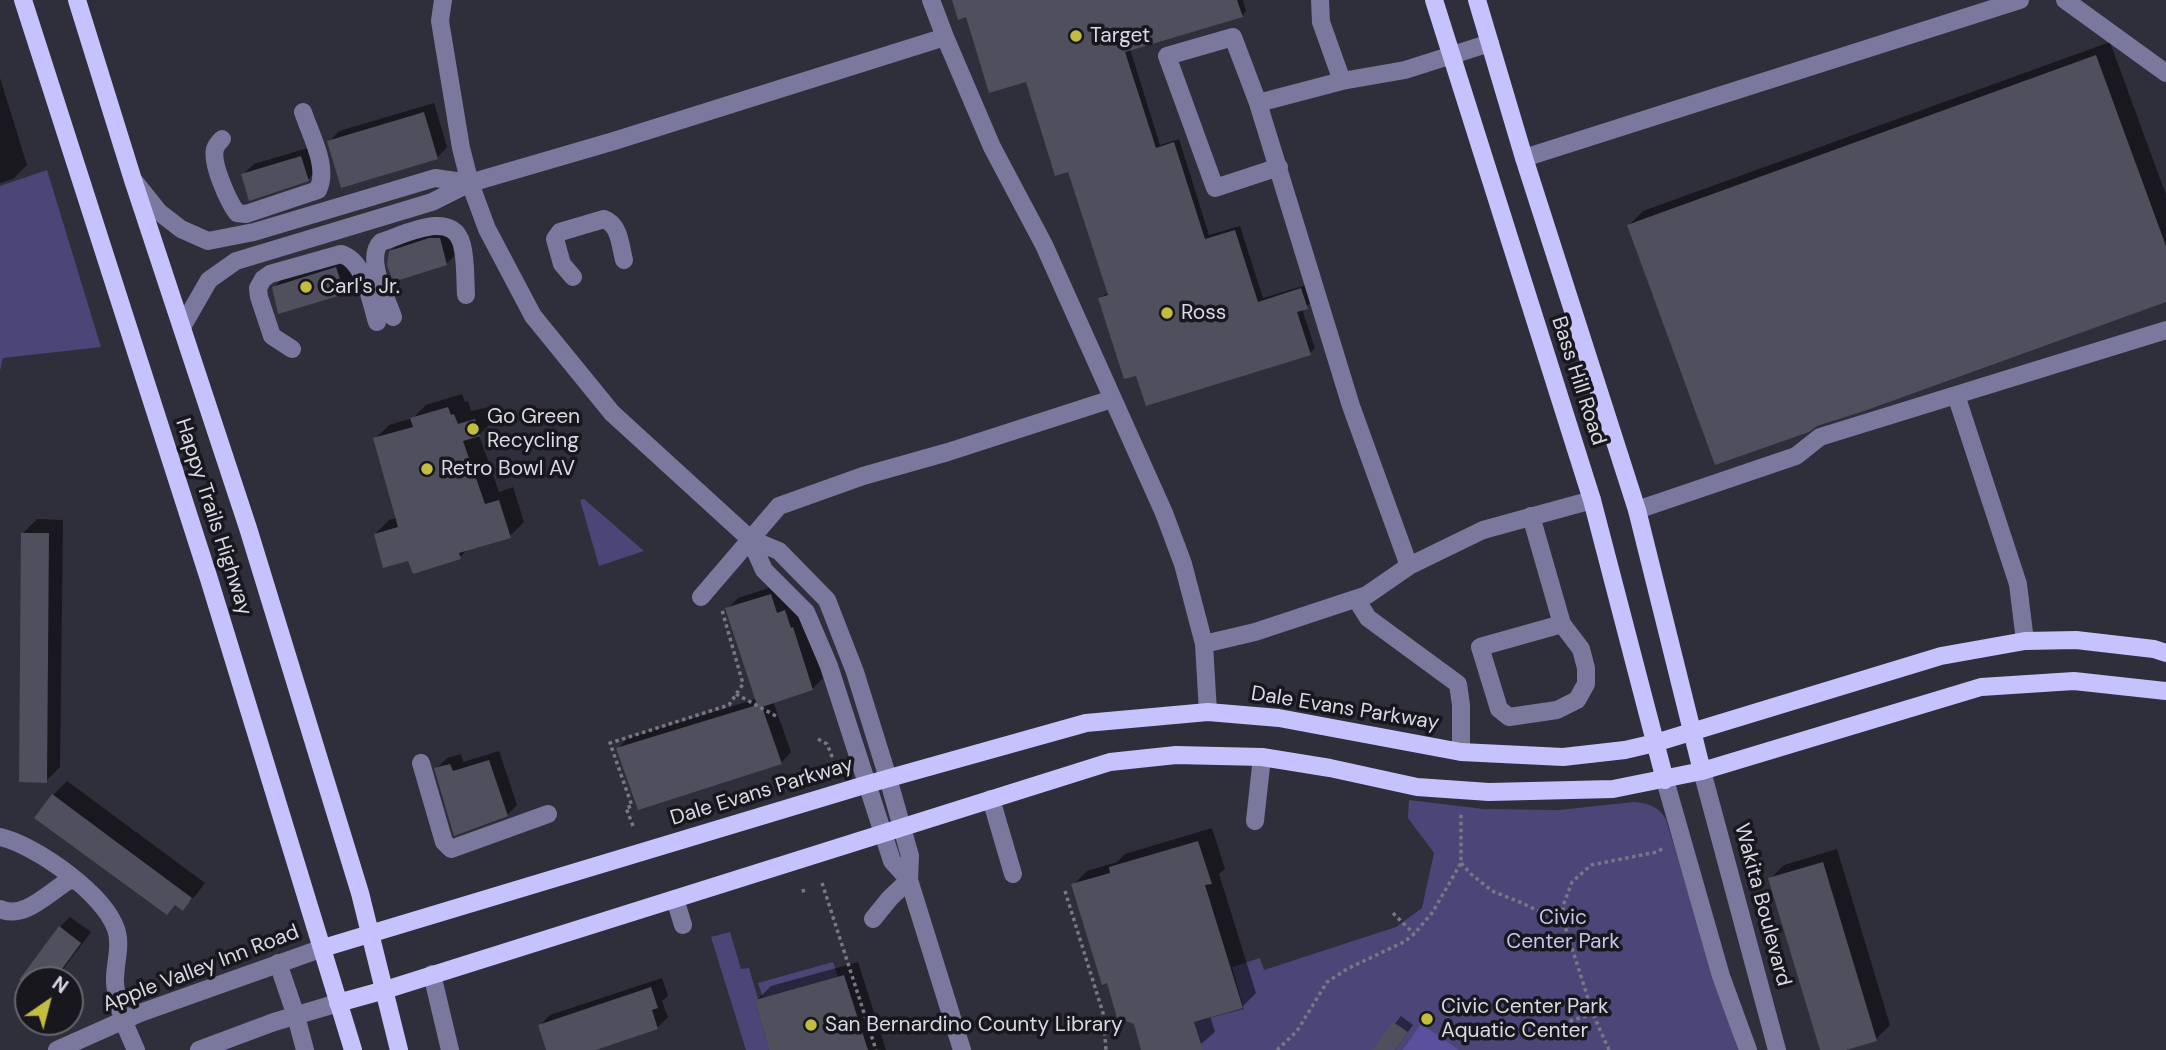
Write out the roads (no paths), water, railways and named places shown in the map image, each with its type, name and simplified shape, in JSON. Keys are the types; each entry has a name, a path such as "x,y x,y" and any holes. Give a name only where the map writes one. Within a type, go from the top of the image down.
{"main road":[{"name":"Happy Trails Highway","path":"23,0 209,579 353,1050"},
{"name":"Happy Trails Highway","path":"77,0 133,180 248,528 371,933 399,1050"},
{"name":"Bass Hill Road","path":"1433,0 1592,499 1665,780"},
{"name":"Bass Hill Road","path":"1477,0 1524,158 1637,510 1702,771"},
{"name":"Dale Evans Parkway","path":"323,948 888,778 1086,723 1208,712 1279,718 1461,752 1563,757 1625,750 1655,743 1941,656 2025,641 2076,640 2154,649 2166,653"},
{"path":"338,1003 1110,762 1176,755 1262,757 1417,786 1489,792 1614,789 1702,771 1981,687 2074,681 2166,691"}],"street":[{"path":"443,0 440,21 461,148 470,183 487,229 533,316 612,412 750,539 779,551 827,600 855,672 888,778 910,856 909,880 962,1050"},
{"path":"931,0 992,147 1044,245 1164,513 1204,644 1208,712"},
{"path":"1320,0 1321,22 1342,81"},
{"path":"1524,158 2020,0"},
{"path":"2065,0 2166,73"},
{"path":"182,327 209,280 236,261 432,202 470,183 614,141 945,37"},
{"path":"1279,167 1215,188 1167,56 1233,37 1279,167 1351,406 1409,566"},
{"path":"1258,103 1342,81 1405,70 1490,43"},
{"path":"222,139 215,147 214,158 222,184 237,213 246,214 318,190 323,178 322,170 303,113"},
{"path":"133,180 159,212 181,229 208,241 254,232 435,178 470,183"},
{"path":"573,277 562,264 555,239 560,232 604,219 609,220 617,231 624,260"},
{"path":"292,349 272,336 258,297 258,288 270,274 341,254 349,256 385,319 373,255 376,247 381,242 435,224 446,225 455,232 461,242 466,295"},
{"path":"1637,510 1796,456 1820,438 2166,330"},
{"path":"1956,395 2018,584 2025,641"},
{"path":"701,597 779,506 863,476 948,453 1112,399"},
{"path":"1204,644 1255,632 1367,595 1409,566 1483,530 1592,499"},
{"path":"1531,516 1562,624 1581,649 1586,668 1586,684 1577,700 1557,710 1509,716 1499,709 1480,647 1562,624"},
{"path":"750,539 764,570 806,612 829,666 892,861 909,880"},
{"path":"1356,599 1368,618 1458,684 1461,752"},
{"path":"1255,821 1262,757"},
{"path":"421,763 444,842 451,849 548,814"},
{"name":"Wakita Boulevard","path":"1702,771 1777,1050"},
{"path":"1665,780 1721,976 1748,1050"},
{"path":"991,799 1013,874"},
{"path":"0,837 20,843 74,880 101,904 117,930 115,984 123,1021 136,1050"},
{"path":"0,909 8,913 20,911 57,887 74,880"},
{"path":"873,919 909,880"},
{"path":"675,899 683,925"},
{"name":"Apple Valley Inn Road","path":"57,1050 123,1021 323,948"},
{"path":"278,963 304,1050"},
{"path":"432,974 450,1050"},
{"path":"199,1050 274,1022 338,1003"}],"place":[{"name":"Target","path":"1076,36"},
{"name":"Carl's Jr.","path":"306,287"},
{"name":"Ross","path":"1167,313"},
{"name":"Go Green Recycling","path":"473,429"},
{"name":"Retro Bowl AV","path":"427,469"},
{"name":"Civic Center Park Aquatic Center","path":"1427,1019"},
{"name":"San Bernardino County Library","path":"811,1025"}],"park label":[{"name":"Civic Center Park","path":"1563,930"}]}
